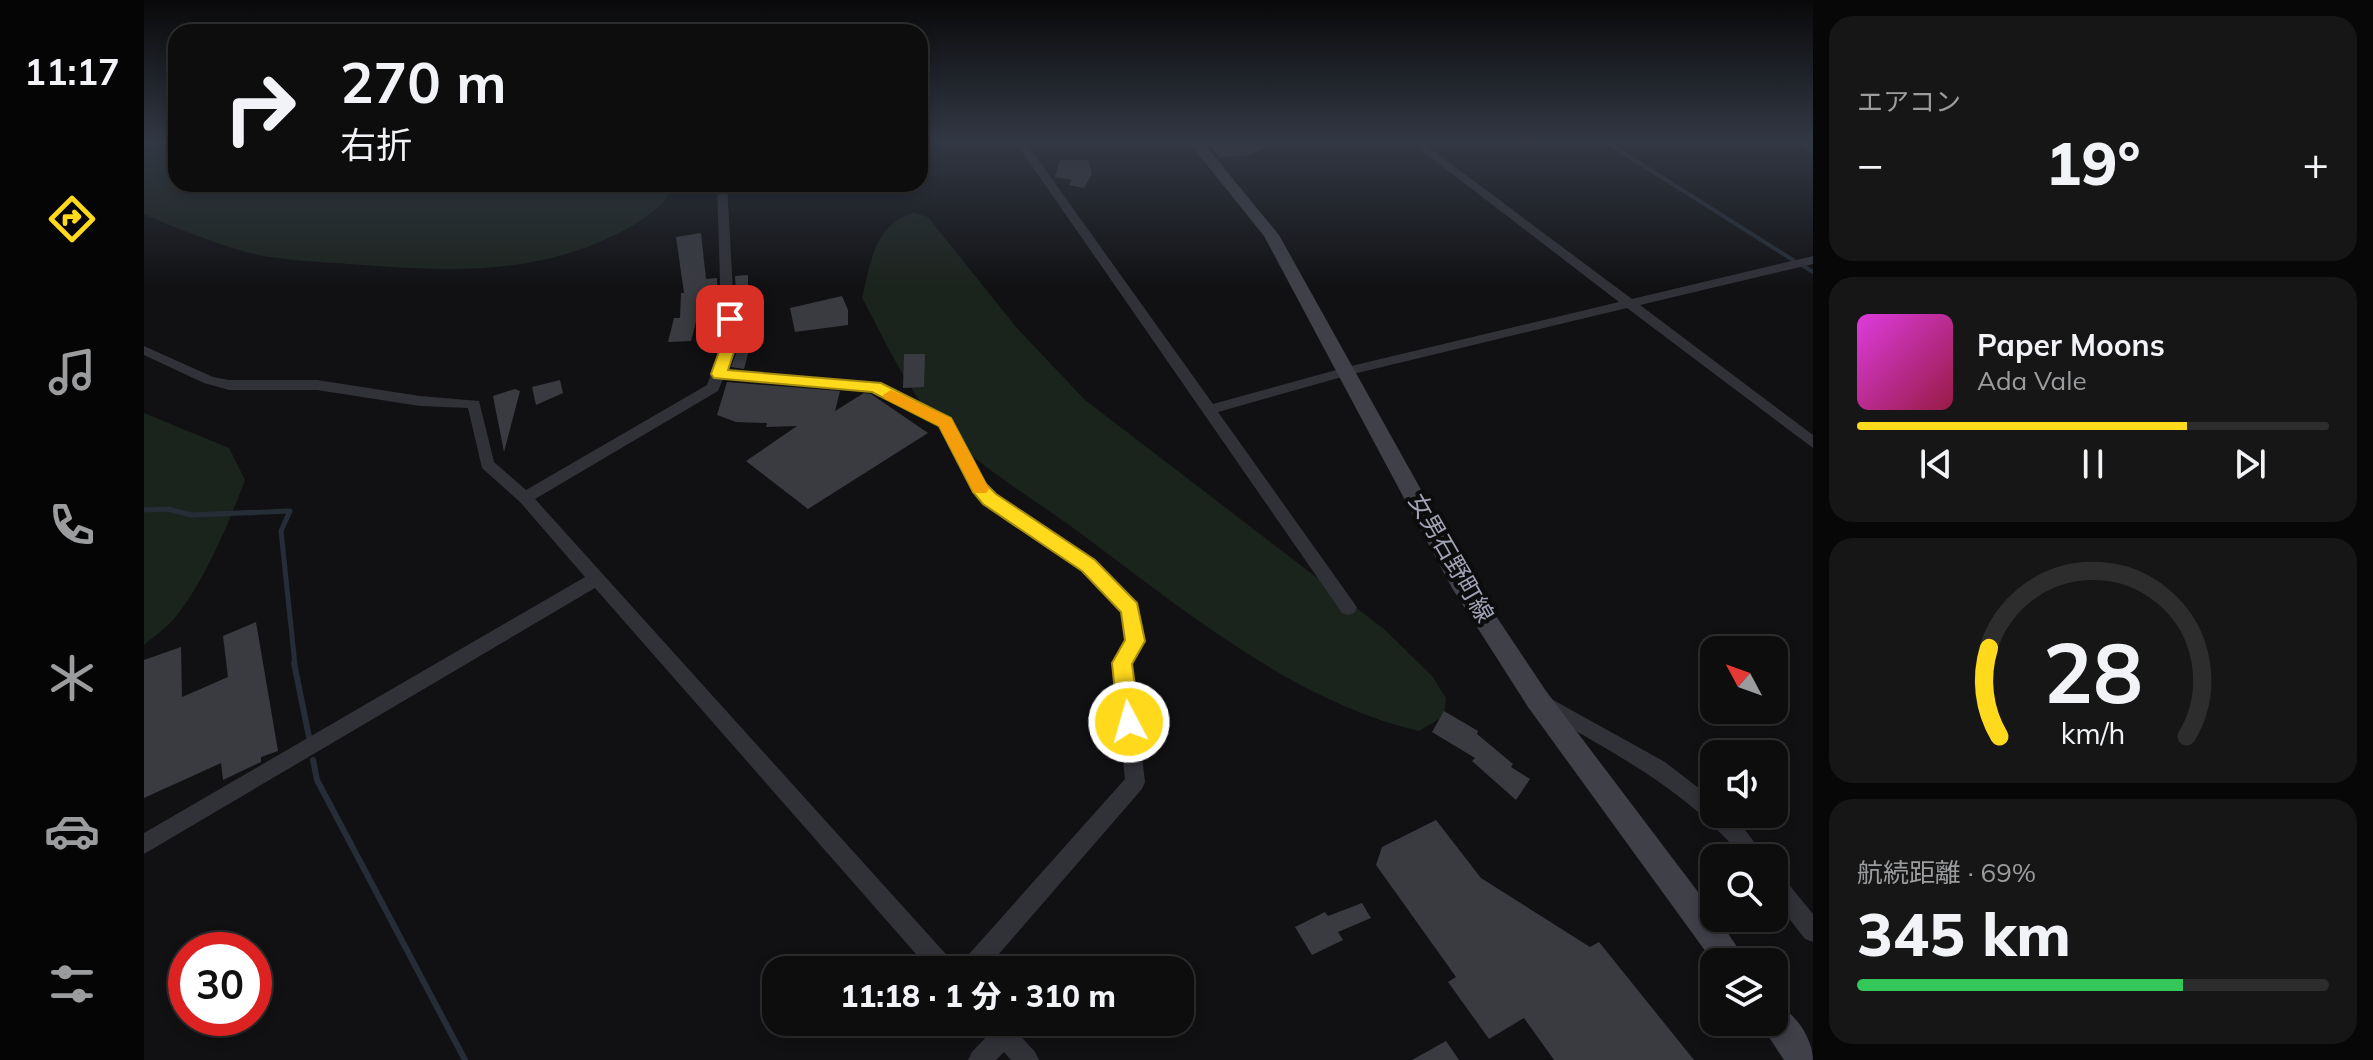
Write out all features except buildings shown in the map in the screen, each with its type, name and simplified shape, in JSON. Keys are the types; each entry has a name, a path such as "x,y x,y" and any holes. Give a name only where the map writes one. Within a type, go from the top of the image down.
{"main road":[{"name":"女男石野町線","path":"1234,189 1271,235 1460,581 1537,699 1722,948"},
{"path":"1786,1036 1804,1060"}],"street":[{"path":"1054,189 1348,608"},
{"path":"1478,189 1813,443"},
{"path":"525,498 713,388 729,346 722,192"},
{"path":"1210,410 1347,371 1813,260"},
{"path":"144,350 209,380 229,385 317,385 420,401 474,404 487,464 525,498 933,956"},
{"path":"719,374 875,387 945,422 979,488 990,499 1088,566 1130,609 1135,641 1122,663 1135,782 982,956"},
{"path":"144,844 596,579"},
{"path":"1537,699 1658,768 1700,801"},
{"path":"1732,828 1745,844"},
{"path":"1788,900 1813,931"},
{"path":"980,1060 994,1036"},
{"path":"1005,1036 1027,1060"}],"shaded area":[{"path":"144,189 168,189 168,192 671,192 657,208 634,225 585,248 552,258 486,268 418,268 270,257 241,251 144,214"},
{"path":"914,213 928,217 1016,327 1085,400 1384,629 1432,676 1446,698 1444,716 1419,731 1372,717 1283,675 1197,620 994,473 955,441 914,392 862,298 876,246 891,226"},
{"path":"144,413 229,448 245,480 223,534 195,589 173,620 144,645"}],"waterway":[{"path":"1681,189 1793,260"},
{"path":"1802,265 1813,272"},
{"path":"144,510 168,509 191,515 290,511 281,531 295,665"},
{"path":"294,663 310,742"},
{"path":"313,760 317,780 465,1060"}],"slow traffic":[{"path":"891,395 945,422 980,489"}],"route":[{"path":"730,319 729,346 719,374 875,387 945,422 979,488 990,499 1088,566 1130,609 1135,641 1122,663 1129,722"}]}
